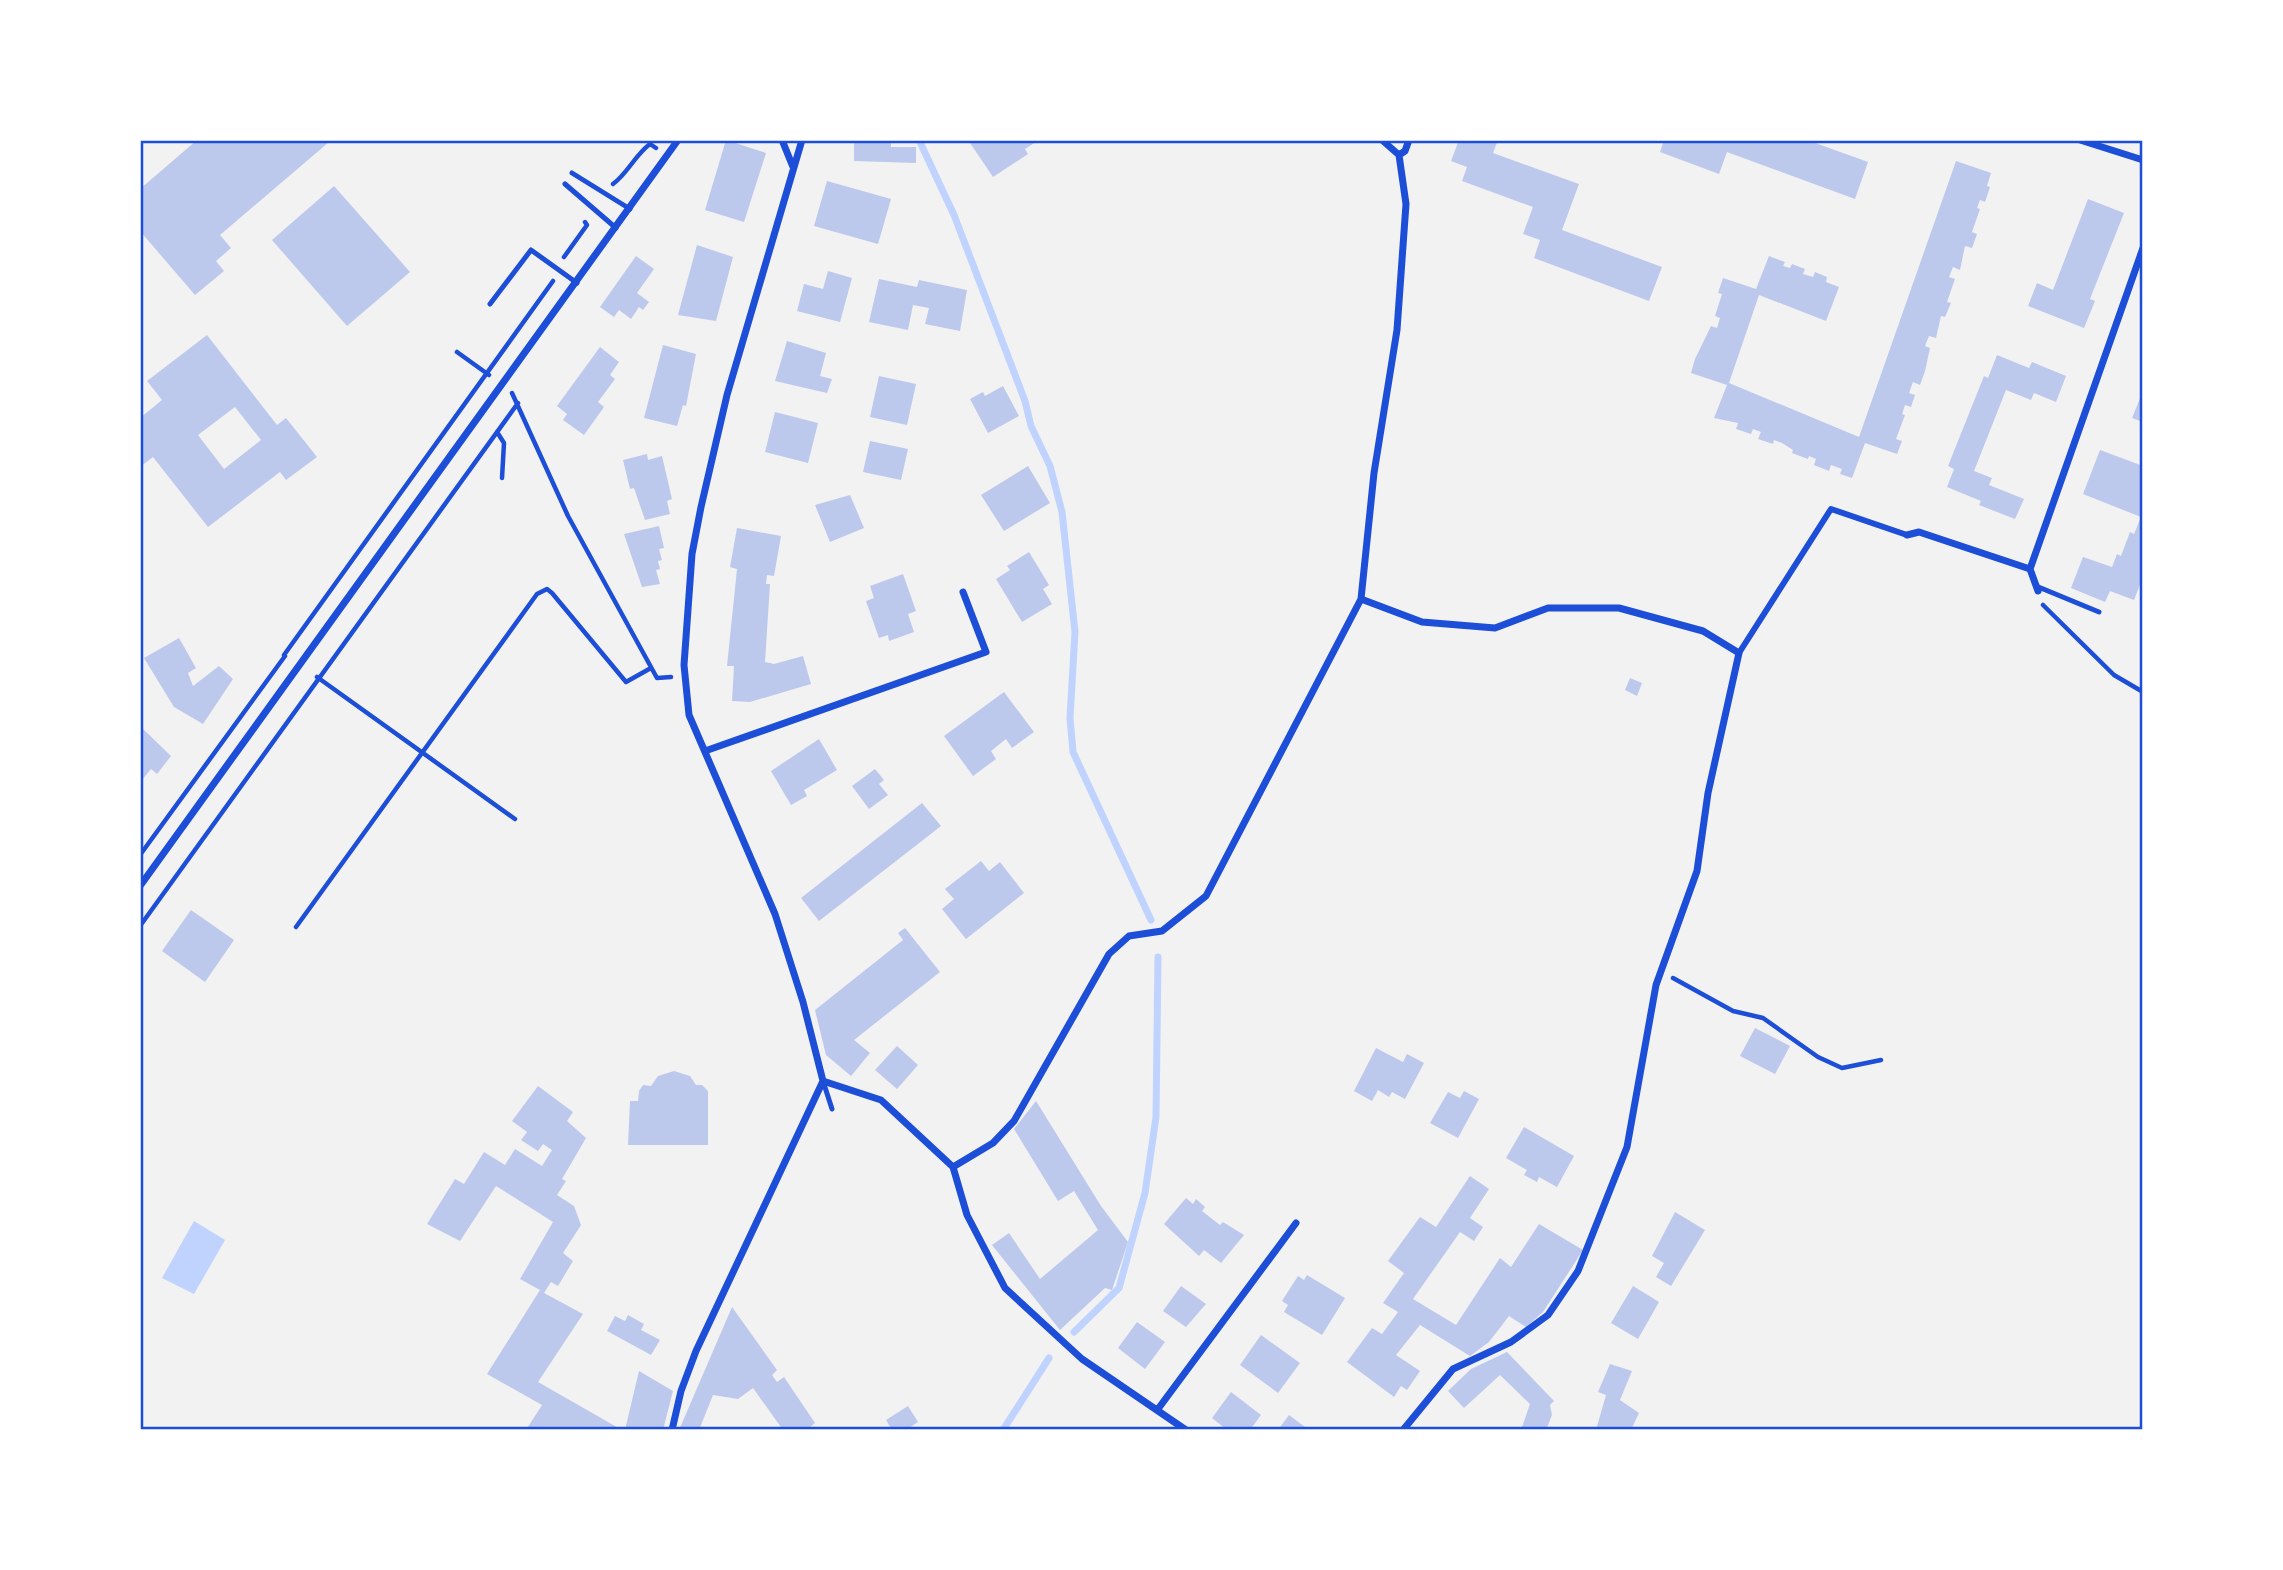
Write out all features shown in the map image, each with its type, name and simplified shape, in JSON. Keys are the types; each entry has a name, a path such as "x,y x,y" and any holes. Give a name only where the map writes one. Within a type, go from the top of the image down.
{"street":[{"path":"140,887 678,140"},
{"path":"782,140 793,167"},
{"path":"672,1430 681,1391 696,1351 822,1081 803,1002 775,915 689,715 684,665 692,554 727,395 802,140"},
{"path":"953,1167 993,1143 1014,1121 1109,954 1129,936 1163,932 1206,896 1361,599 1374,473 1397,330 1406,204 1399,155 1382,140"},
{"path":"1399,155 1405,151 1409,140"},
{"path":"2080,140 2143,160"},
{"path":"2037,588 2030,569 2142,252"},
{"path":"1403,1430 1453,1369 1511,1342 1548,1315 1578,1271 1626,1147 1660,971 1697,871 1708,793 1740,653 1831,509 1907,535 1919,532 2030,569"},
{"path":"705,751 986,652 963,592"},
{"path":"1361,599 1422,622 1494,628 1548,608 1619,608 1703,631 1740,653"},
{"path":"822,1081 881,1100 953,1167 967,1215 1005,1288 1082,1359 1186,1430"},
{"path":"1158,1409 1296,1223"}],"lane":[{"path":"572,173 630,209"},
{"path":"565,184 615,228"},
{"path":"490,304 531,250 576,283"},
{"path":"2037,588 2099,612"},
{"path":"822,1081 832,1109"}],"path":[{"path":"611,185 653,146 655,140"},
{"path":"140,855 487,373 559,270 587,226 585,221 588,216"},
{"path":"457,352 493,377"},
{"path":"511,391 519,403 568,516 651,668 657,678 672,677"},
{"path":"140,926 519,403"},
{"path":"497,432 504,443 502,478"},
{"path":"2037,588 2043,606 2085,648 2113,675 2143,692"},
{"path":"296,927 542,591 552,593 626,682 651,668"},
{"path":"284,655 289,660"},
{"path":"308,674 320,679 515,819"},
{"path":"1660,971 1733,1011 1763,1018 1818,1057 1842,1068 1881,1060"}],"water":[{"path":"194,1221 225,1240 194,1294 162,1278"}],"building":[{"path":"197,140 329,142 220,235 231,248 216,261 224,271 195,295 140,231 140,189"},
{"path":"726,140 766,153 744,222 705,210"},
{"path":"854,140 891,140 891,147 916,147 916,163 854,161"},
{"path":"968,140 1039,140 1025,149 1028,154 993,177"},
{"path":"1459,140 1498,140 1493,153 1579,184 1562,230 1662,267 1649,301 1534,258 1540,240 1523,234 1533,207 1462,181 1467,167 1451,161"},
{"path":"1664,140 1807,140 1868,162 1855,199 1727,152 1719,174 1660,152"},
{"path":"1956,161 1991,173 1987,186 1990,187 1985,202 1980,200 1977,208 1980,209 1972,232 1977,234 1972,248 1965,246 1960,270 1953,267 1949,277 1955,279 1947,302 1951,303 1945,317 1941,316 1936,338 1929,336 1925,346 1930,348 1925,371 1920,385 1913,382 1909,393 1915,395 1911,407 1905,405 1902,414 1905,415 1896,439 1902,441 1897,454 1865,443 1852,478 1840,474 1842,469 1831,465 1829,471 1814,465 1816,459 1792,453 1793,450 1782,443 1774,440 1773,444 1758,439 1761,432 1753,429 1751,434 1736,429 1738,423 1714,418 1727,385 1691,373 1695,359 1711,326 1717,328 1720,318 1715,316 1722,294 1718,293 1723,278 1756,289 1769,256 1785,262 1783,266 1790,268 1792,264 1805,269 1803,274 1813,277 1815,272 1827,277 1826,282 1839,287 1826,321 1759,295 1729,383 1859,437"},
{"path":"827,181 891,199 878,244 814,226"},
{"path":"334,186 410,272 347,326 272,240"},
{"path":"2088,199 2124,213 2090,299 2095,301 2084,328 2028,306 2037,283 2053,290"},
{"path":"697,245 733,257 716,321 678,315"},
{"path":"636,256 654,269 637,293 649,302 643,310 639,307 631,319 619,310 614,317 600,307"},
{"path":"828,271 852,278 840,322 797,311 804,284 823,289"},
{"path":"879,279 917,287 919,280 967,290 960,331 925,324 929,308 913,305 908,330 869,322"},
{"path":"207,335 277,425 286,418 317,457 286,480 280,472 208,527 153,457 140,467 140,418 162,400 147,381","holes":["235,407 261,440 224,469 198,435"]},
{"path":"787,341 826,353 820,376 832,379 827,393 775,381"},
{"path":"663,345 696,354 686,406 683,405 677,426 644,418"},
{"path":"600,347 619,362 610,375 615,379 598,402 604,407 584,435 563,420 567,414 557,406"},
{"path":"1997,355 2029,368 2032,362 2066,376 2056,402 2034,393 2031,400 2006,390 1974,471 1992,478 1989,485 2024,499 2015,519 1979,505 1981,501 1947,487 1954,469 1948,466 1984,376 1988,378"},
{"path":"879,376 916,384 907,425 870,417"},
{"path":"1003,386 1019,416 988,433 970,399 983,392 985,396"},
{"path":"2143,391 2143,422 2132,418"},
{"path":"775,412 818,423 808,463 765,452"},
{"path":"870,441 908,449 901,480 863,472"},
{"path":"2100,450 2143,466 2143,577 2134,600 2110,591 2105,602 2071,588 2083,557 2112,567 2117,554 2121,556 2130,532 2134,534 2141,517 2083,494"},
{"path":"647,454 648,460 662,456 672,499 667,501 670,514 645,520 634,488 630,489 623,460"},
{"path":"1028,466 1050,503 1004,531 981,495"},
{"path":"850,495 864,528 830,542 815,505"},
{"path":"659,526 664,548 659,549 662,560 658,561 660,569 656,570 660,584 642,587 624,534"},
{"path":"737,528 781,536 774,576 767,575 766,584 770,584 765,662 774,664 803,656 811,684 750,702 732,701 734,666 727,666 737,569 730,567"},
{"path":"1029,552 1049,585 1043,589 1052,604 1022,622 996,579 1010,570 1007,566"},
{"path":"903,574 916,611 908,614 914,632 889,641 888,635 879,638 866,601 874,598 870,586"},
{"path":"179,638 196,668 188,673 193,686 219,666 233,679 203,724 174,707 144,658"},
{"path":"1630,678 1642,683 1637,696 1625,690"},
{"path":"1004,692 1034,732 1012,748 1006,739 991,751 996,759 973,776 944,736"},
{"path":"140,726 171,756 157,774 151,769 142,780"},
{"path":"819,739 837,770 804,790 807,796 791,805 771,771"},
{"path":"875,769 884,780 879,784 888,795 869,809 852,786"},
{"path":"922,803 941,826 819,921 801,898"},
{"path":"981,861 989,871 1000,862 1024,893 966,939 942,909 954,899 945,889"},
{"path":"191,910 234,940 205,982 162,951"},
{"path":"905,928 940,972 854,1040 870,1053 851,1076 826,1055 815,1010 903,940 898,933"},
{"path":"1755,1028 1790,1046 1775,1074 1740,1056"},
{"path":"897,1046 918,1065 897,1089 875,1070"},
{"path":"1376,1048 1403,1062 1407,1054 1424,1063 1405,1099 1392,1092 1389,1097 1378,1090 1372,1101 1354,1091"},
{"path":"674,1071 690,1076 696,1085 702,1085 708,1091 708,1145 628,1145 630,1101 638,1101 643,1085 651,1086 658,1076"},
{"path":"538,1086 573,1112 567,1121 586,1138 562,1179 566,1181 557,1195 574,1206 581,1225 563,1253 573,1261 558,1286 551,1282 544,1293 583,1314 538,1382 622,1430 526,1430 542,1405 487,1374 540,1290 520,1279 553,1222 496,1186 460,1241 427,1224 455,1179 464,1184 484,1152 505,1165 515,1149 542,1166 552,1150 543,1144 538,1151 521,1140 527,1132 512,1121"},
{"path":"1464,1091 1479,1099 1458,1138 1430,1123 1448,1092 1460,1098"},
{"path":"1036,1101 1101,1206 1128,1242 1112,1290 1105,1288 1060,1330 992,1245 1009,1233 1040,1279 1098,1230 1074,1191 1058,1201 1014,1129"},
{"path":"1524,1127 1574,1156 1557,1187 1539,1177 1537,1182 1524,1175 1527,1170 1506,1158"},
{"path":"1470,1176 1489,1189 1470,1218 1483,1227 1474,1241 1460,1232 1413,1299 1456,1325 1500,1258 1511,1267 1539,1224 1583,1250 1543,1312 1526,1327 1509,1316 1489,1342 1470,1356 1420,1325 1396,1355 1420,1371 1407,1390 1401,1386 1394,1397 1347,1362 1372,1328 1382,1334 1398,1312 1383,1303 1404,1273 1388,1261 1420,1217 1436,1227"},
{"path":"1186,1198 1193,1204 1196,1199 1205,1207 1202,1211 1220,1225 1223,1222 1244,1235 1221,1263 1204,1250 1199,1256 1164,1224"},
{"path":"1675,1212 1705,1230 1671,1286 1656,1277 1664,1263 1652,1256"},
{"path":"1307,1275 1345,1298 1322,1335 1284,1312 1288,1305 1282,1301 1298,1276 1304,1280"},
{"path":"1181,1286 1206,1304 1186,1327 1163,1311"},
{"path":"1633,1286 1659,1302 1638,1339 1611,1323"},
{"path":"732,1307 777,1370 772,1375 777,1382 784,1377 815,1423 806,1430 783,1430 753,1388 738,1399 713,1395 699,1430 679,1430"},
{"path":"628,1315 644,1324 641,1330 660,1340 651,1355 607,1331 615,1316 625,1321"},
{"path":"1137,1322 1165,1342 1145,1369 1118,1348"},
{"path":"1261,1335 1300,1363 1278,1393 1240,1365"},
{"path":"1507,1352 1554,1401 1550,1405 1552,1415 1546,1430 1521,1430 1530,1404 1500,1375 1464,1408 1448,1391 1471,1369"},
{"path":"1610,1364 1632,1371 1620,1400 1639,1413 1631,1430 1596,1430 1606,1395 1598,1392"},
{"path":"639,1371 673,1391 663,1430 625,1430"},
{"path":"1231,1392 1261,1415 1250,1430 1227,1430 1212,1418"},
{"path":"908,1406 918,1422 906,1430 892,1430 886,1420"},
{"path":"1289,1415 1309,1430 1278,1430"}],"waterway":[{"path":"919,140 954,215 1025,401 1031,426 1050,466 1062,512 1075,632 1070,718 1073,752 1151,920"},
{"path":"1074,1332 1119,1288 1145,1193 1156,1117 1158,957"},
{"path":"1003,1430 1049,1358"}]}
